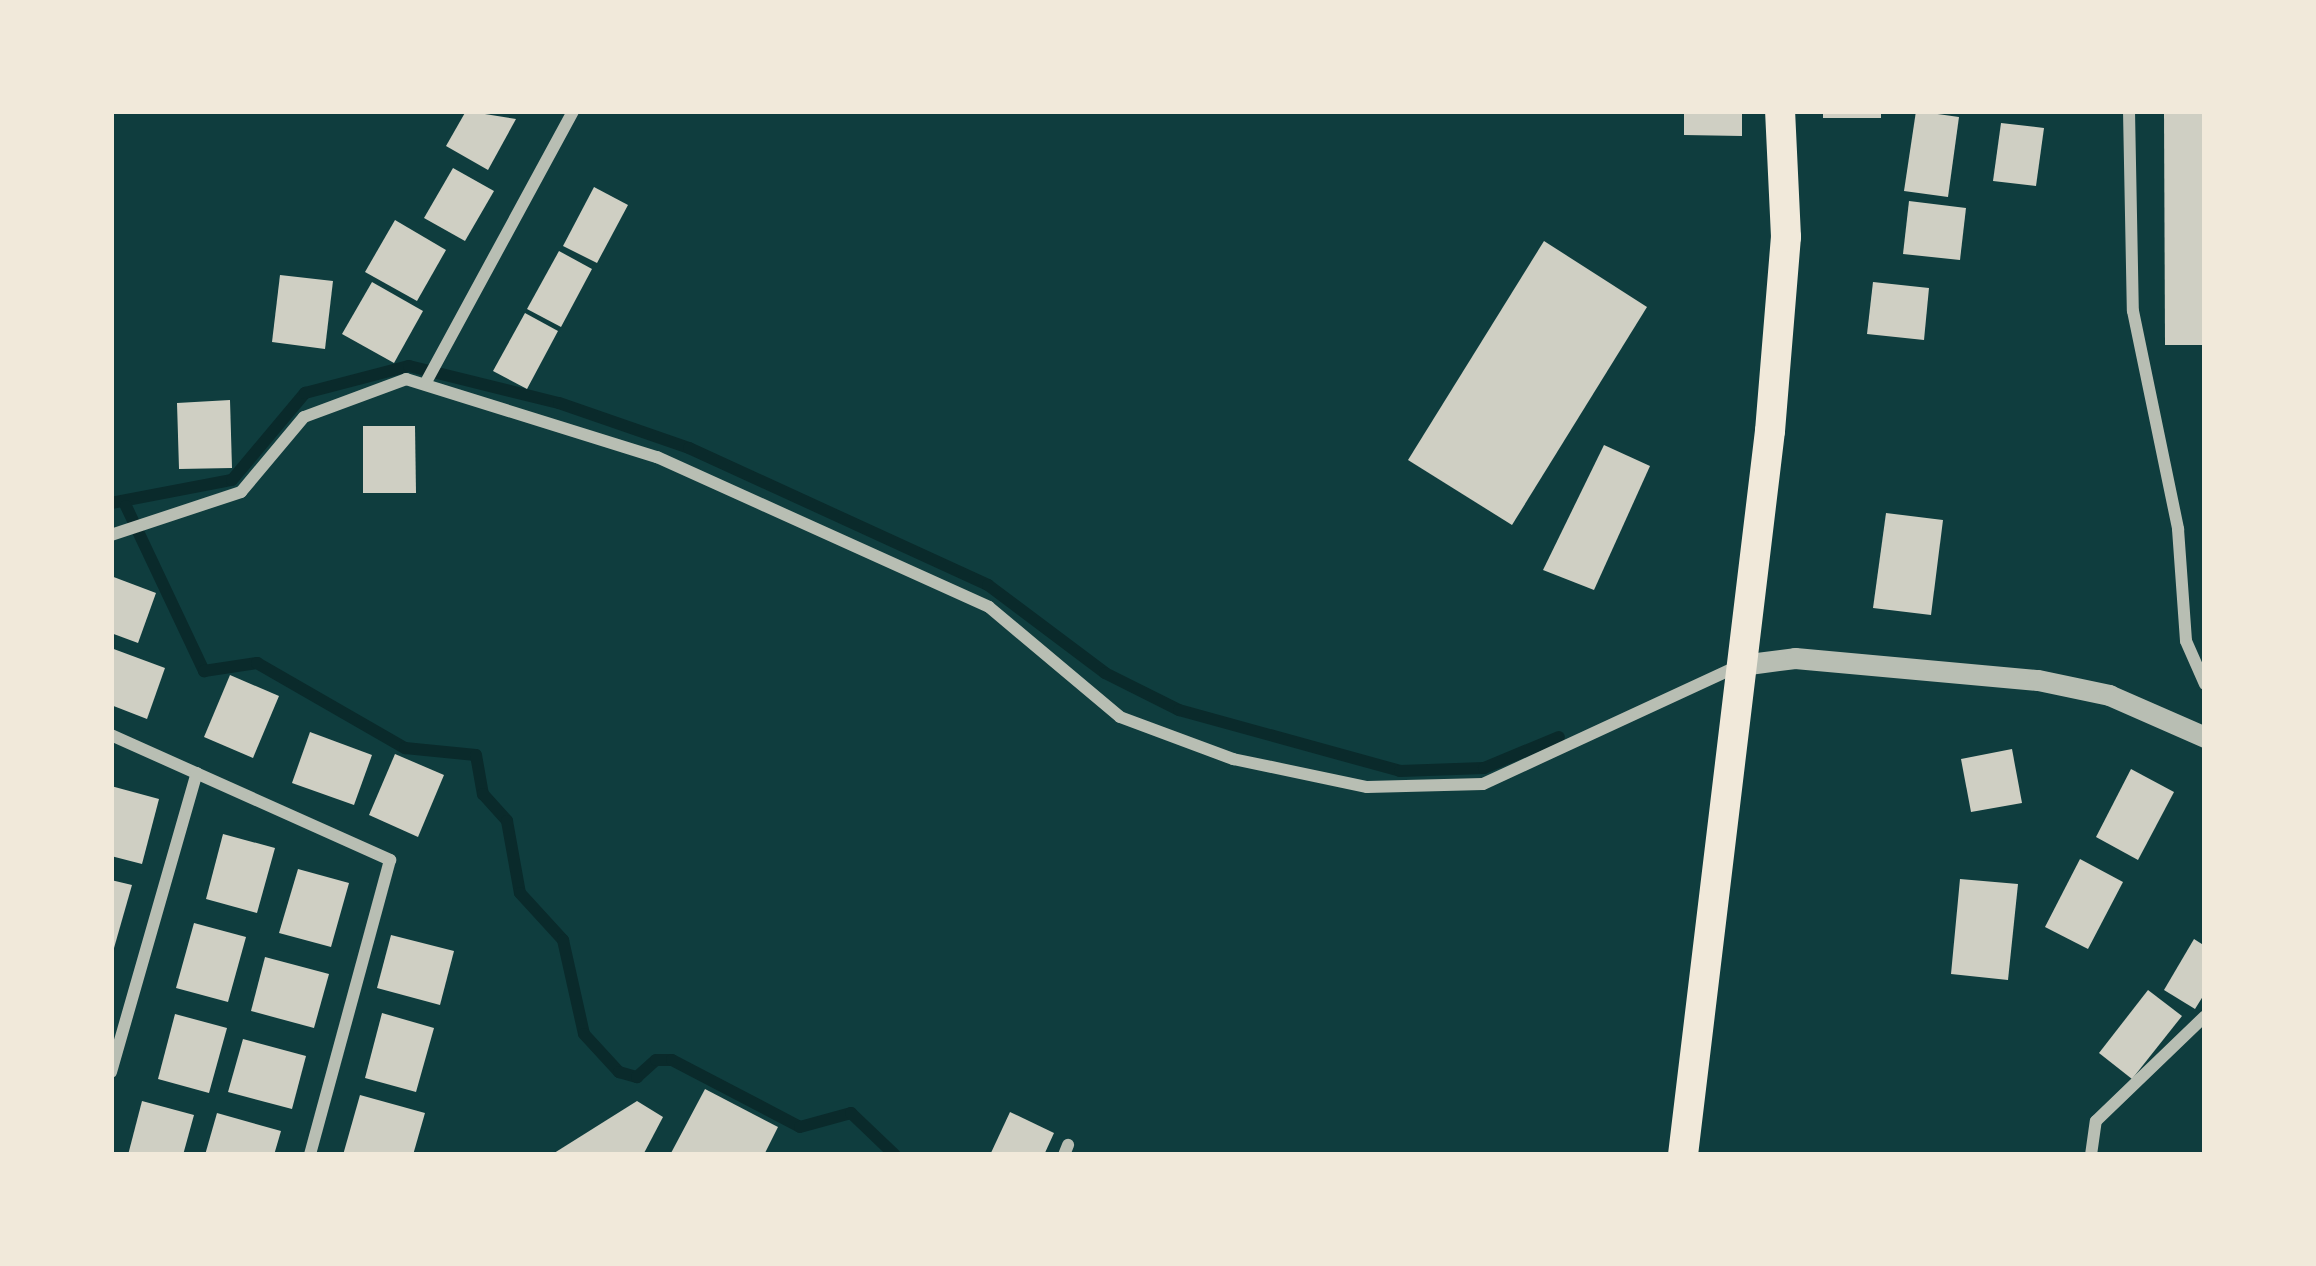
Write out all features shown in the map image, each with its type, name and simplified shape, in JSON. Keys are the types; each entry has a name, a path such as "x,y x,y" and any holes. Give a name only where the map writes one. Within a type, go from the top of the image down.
{"main road":[{"path":"1683,1155 1786,237 1780,111"}],"street":[{"path":"425,384 572,111"},
{"path":"2129,111 2133,311 2178,529 2186,641 2205,684"},
{"path":"111,535 242,492 304,417 406,379 657,457 989,607 1120,717 1233,760 1367,787 1483,784 1741,664 1796,658 2038,680 2109,694 2205,737"},
{"path":"111,735 390,860 310,1155"},
{"path":"111,1072 197,773"},
{"path":"2091,1155 2096,1121 2205,1016"}],"building":[{"path":"466,111 516,119 488,170 446,146"},
{"path":"1684,111 1742,111 1742,136 1684,135"},
{"path":"1823,111 1881,111 1881,118 1823,118"},
{"path":"1916,111 1959,117 1948,197 1904,191"},
{"path":"2164,111 2205,111 2205,345 2165,345"},
{"path":"2001,123 2044,128 2036,186 1993,181"},
{"path":"453,168 494,191 465,241 424,218"},
{"path":"594,187 628,205 597,263 563,246"},
{"path":"1909,201 1966,208 1960,260 1903,254"},
{"path":"395,220 446,250 417,301 365,272"},
{"path":"1544,241 1647,307 1512,525 1408,460"},
{"path":"559,251 592,269 561,327 527,309"},
{"path":"280,275 333,281 325,349 272,342"},
{"path":"372,282 423,311 394,363 342,334"},
{"path":"1873,282 1929,288 1924,340 1867,334"},
{"path":"525,313 558,331 527,389 493,371"},
{"path":"230,400 232,468 179,469 177,403"},
{"path":"363,426 415,426 416,493 363,493"},
{"path":"1604,445 1650,466 1594,590 1543,570"},
{"path":"1886,513 1943,520 1931,615 1873,608"},
{"path":"111,576 156,593 138,643 111,633"},
{"path":"111,648 165,668 147,719 111,705"},
{"path":"230,675 279,696 253,758 204,737"},
{"path":"310,732 372,755 354,805 292,783"},
{"path":"2012,749 2022,803 1971,812 1961,759"},
{"path":"395,754 444,775 418,837 369,815"},
{"path":"2131,769 2174,792 2138,860 2096,837"},
{"path":"111,786 159,799 142,864 111,856"},
{"path":"223,834 275,848 257,913 206,899"},
{"path":"2080,859 2123,882 2088,949 2045,927"},
{"path":"298,869 349,883 331,947 279,933"},
{"path":"1960,879 2018,884 2008,980 1951,974"},
{"path":"111,880 132,885 112,955 111,955"},
{"path":"194,923 246,937 228,1002 176,988"},
{"path":"391,935 454,951 440,1005 377,988"},
{"path":"2194,939 2205,946 2205,993 2195,1009 2164,990"},
{"path":"265,957 329,974 314,1028 251,1011"},
{"path":"2148,990 2182,1016 2132,1079 2099,1053"},
{"path":"382,1013 434,1028 416,1092 365,1078"},
{"path":"175,1014 227,1028 209,1093 158,1079"},
{"path":"243,1039 306,1056 292,1109 228,1092"},
{"path":"705,1089 778,1127 764,1155 670,1155"},
{"path":"360,1095 425,1113 413,1155 343,1155"},
{"path":"142,1101 194,1115 183,1155 128,1155"},
{"path":"637,1101 663,1117 643,1155 551,1155"},
{"path":"1010,1112 1054,1133 1044,1155 990,1155"},
{"path":"217,1113 281,1131 274,1155 205,1155"}],"waterway":[{"path":"111,503 232,480 305,393 409,366 559,403 689,448 988,585 1105,673 1179,710 1400,771 1484,768 1559,737"},
{"path":"126,506 204,671 257,663 405,748 476,755 483,794 507,821 520,893 563,940 584,1034 619,1072 637,1077 656,1060 672,1060 800,1127 851,1113 895,1155"}]}
